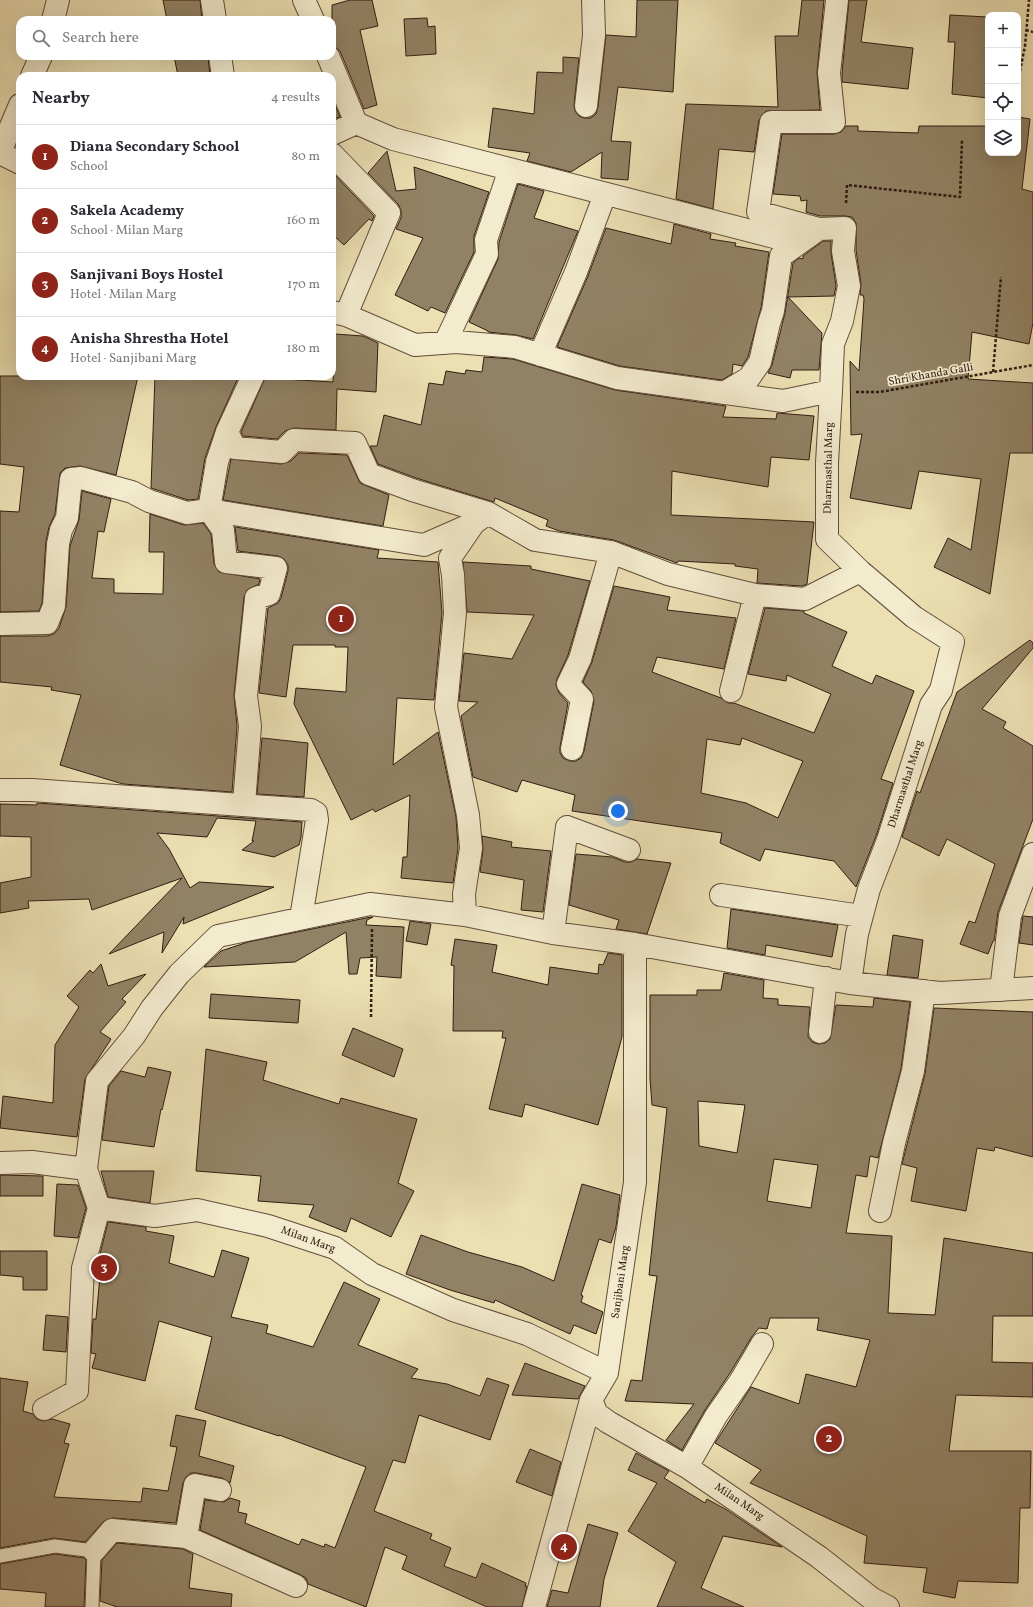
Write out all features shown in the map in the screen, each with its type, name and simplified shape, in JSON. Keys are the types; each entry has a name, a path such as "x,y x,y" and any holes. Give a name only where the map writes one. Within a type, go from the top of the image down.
{"street":[{"path":"54,16 58,0"},
{"path":"212,0 214,16"},
{"path":"304,0 311,16"},
{"path":"586,106 594,35 593,0"},
{"path":"819,229 758,212 771,122 834,122 829,73 837,0"},
{"path":"34,72 39,60"},
{"path":"221,60 222,72"},
{"path":"330,60 335,72"},
{"path":"336,75 356,123 393,139 774,237 819,229 845,228"},
{"path":"16,114 0,152 16,161"},
{"path":"336,132 356,123"},
{"path":"336,158 388,213 339,313 415,345 456,342 515,347 617,378 783,401 831,391"},
{"path":"445,343 487,254 486,240 510,169"},
{"path":"540,354 576,272 605,194"},
{"name":"Dharmasthal Marg","path":"845,228 843,251 849,286 842,321 834,344 827,463 827,539 860,571 914,617 953,642 941,690 931,706 888,840 869,889 857,934 850,983"},
{"path":"724,393 750,378 760,362 773,312 781,256 819,229"},
{"path":"244,804 250,726 246,696 256,598 269,594 276,568 226,562 223,530 210,510 217,462 227,432 251,380"},
{"path":"227,432 235,448 251,450 282,452 294,440 355,443 368,474 412,490 535,540 611,552 668,574 755,595 804,599 860,571"},
{"path":"0,624 47,623 49,619 54,606 58,544 61,530 67,518 71,479 81,478 132,492 149,501 187,513 210,510 424,545 481,518"},
{"path":"465,915 464,894 471,841 468,815 446,707 455,613 453,575 450,558 481,518"},
{"path":"572,748 582,699 568,684 580,659 611,552"},
{"path":"731,691 755,595"},
{"path":"0,790 244,804 311,810 316,813 317,820 301,918"},
{"path":"553,933 567,827 629,850"},
{"path":"1001,990 1010,916 1033,854"},
{"path":"721,895 861,916"},
{"path":"44,1409 76,1391 83,1268 98,1208 86,1169 97,1081 134,1036 152,1008 179,974 218,936 370,904 465,915 553,933 635,944 850,983 940,993 1033,988"},
{"name":"Sanjibani Marg","path":"534,1607 591,1400 607,1373 635,1182 635,944"},
{"path":"820,1032 826,978"},
{"path":"880,1211 894,1143 913,1071 924,991"},
{"path":"0,1162 32,1162 86,1169"},
{"name":"Milan Marg","path":"98,1208 155,1216 197,1210 276,1228 335,1248 372,1274 452,1310 527,1334 607,1373"},
{"path":"687,1467 716,1416 741,1380 762,1344"},
{"name":"Milan Marg","path":"591,1400 597,1414 608,1422 687,1467 819,1557 871,1598 888,1607"},
{"path":"186,1537 195,1485 220,1490"},
{"path":"94,1551 112,1530 186,1537 296,1586"}],"lane":[{"path":"0,1556 55,1546 94,1551 92,1607"}],"path":[{"path":"1021,66 1025,46 1029,0"},
{"path":"1026,30 1033,32"},
{"path":"845,228 846,185 960,197 962,139"},
{"path":"993,372 1001,277"},
{"name":"Shri Khanda Galli","path":"831,391 880,392 1033,365"},
{"path":"370,904 373,930 371,1017"}],"building":[{"path":"163,0 200,0 202,16 166,16"},
{"path":"350,0 372,0 378,26 360,30 377,105 364,109 340,51 336,48 336,16 332,16 332,5"},
{"path":"637,0 678,0 673,92 618,87 611,141 631,142 628,180 601,178 602,152 571,172 527,161 530,153 488,147 493,108 534,114 537,72 563,73 563,57 579,58 574,105 575,111 579,116 584,118 591,118 596,114 606,35 636,37"},
{"path":"802,0 824,0 817,72 820,110 766,111 759,120 754,152 719,149 713,209 676,199 686,104 778,107 775,36 798,36"},
{"path":"849,0 867,0 861,42 913,48 908,89 842,82"},
{"path":"950,15 985,17 985,98 952,94 955,42 948,42"},
{"path":"427,18 428,27 435,26 436,54 406,56 404,19"},
{"path":"175,60 208,60 210,72 177,72"},
{"path":"336,108 340,117 336,118"},
{"path":"1021,118 1030,119 1022,189 1033,192 1033,323 1029,344 972,332 968,379 1033,383 1033,453 1010,453 990,594 934,567 948,538 971,550 981,479 919,471 911,509 850,498 862,434 851,435 850,361 859,371 864,299 863,295 860,295 861,284 856,250 856,223 852,217 820,216 806,212 807,200 801,201 800,196 773,194 782,134 834,134 841,132 846,126 858,126 858,131 918,133 919,126 985,126 985,156 1021,156"},
{"path":"387,151 396,191 416,189 414,167 489,192 474,236 474,252 445,313 431,307 428,311 395,295 423,238 396,229 401,218 401,210 398,204 368,173"},
{"path":"336,176 374,216 372,221 369,219 344,245 336,238"},
{"path":"518,184 544,191 534,218 578,231 533,339 516,335 488,332 469,322 498,259 499,242"},
{"path":"674,224 711,234 710,239 736,243 735,246 769,252 761,308 748,357 742,366 733,364 732,374 722,380 620,366 557,347 588,276 606,228 671,244"},
{"path":"823,241 831,241 831,253 836,286 834,296 788,297 822,333 819,370 792,370 790,378 768,373 772,365 785,313 793,263 799,258 803,259 803,256"},
{"path":"336,334 363,336 378,343 376,392 337,389 336,430 294,428 285,431 277,439 243,436 241,432 264,380 333,382 333,380 336,380"},
{"path":"484,357 513,359 615,390 726,406 723,417 776,419 777,413 814,416 809,460 771,457 768,487 672,471 671,515 814,522 807,584 802,586 757,583 758,569 735,566 735,564 678,561 677,563 614,540 559,531 546,526 548,520 495,498 494,502 416,478 378,464 370,446 377,446 384,415 421,425 429,383 443,385 446,371 465,374 466,370 482,372"},
{"path":"0,376 16,376 16,380 137,380 116,475 80,466 65,468 60,473 55,514 49,527 46,541 42,603 39,611 0,612 0,511 19,512 24,467 0,464"},
{"path":"155,380 237,380 216,427 205,458 198,499 188,500 151,488"},
{"path":"299,453 347,455 360,483 389,495 383,526 223,500 231,459 281,464 291,461"},
{"path":"82,491 111,499 104,532 98,531 92,578 114,579 114,593 163,594 164,552 149,552 150,514 184,525 203,523 211,534 214,564 219,572 260,579 259,584 247,590 244,597 234,695 237,726 232,792 123,784 60,765 81,695 51,690 52,687 0,682 0,636 47,636 54,634 59,628 66,607 70,546 79,520"},
{"path":"235,527 379,550 377,558 438,562 442,613 434,700 397,698 393,765 438,732 456,817 458,848 453,883 401,878 403,857 407,857 410,795 375,812 373,809 351,820 294,704 296,688 346,692 348,647 335,647 335,645 293,645 286,697 259,693 268,608 278,603 281,598 288,571 288,565 284,559 278,556 238,551"},
{"path":"463,562 531,566 531,569 590,581 568,655 557,679 556,685 559,693 568,703 560,753 563,758 570,761 576,761 581,758 584,751 594,701 591,691 583,682 592,662 614,586 670,597 667,610 736,618 724,669 657,657 652,672 721,698 728,703 734,703 814,733 831,694 787,675 786,681 748,674 765,608 804,611 804,613 847,632 832,666 872,684 876,675 914,691 881,779 893,783 876,836 856,887 834,861 765,849 760,861 720,843 722,833 572,811 575,795 522,780 517,792 473,777 461,716 478,702 459,701 464,653 512,659 534,615 467,612","holes":["742,738 803,761 778,818 746,803 701,793 707,739 740,745"]},
{"path":"1030,640 1033,643 1033,648 982,709 1006,722 1003,728 1033,746 1033,819 998,912 994,941 988,954 960,944 969,921 975,923 995,864 947,839 939,856 902,837 917,791 920,793 957,692"},
{"path":"262,738 308,743 304,797 257,794"},
{"path":"37,803 302,822 301,837 299,845 274,857 242,850 254,841 252,841 256,821 217,818 207,837 157,833 169,849 190,888 199,882 274,887 183,924 184,917 162,953 164,932 109,954 182,878 92,910 89,899 28,901 29,908 0,913 0,883 31,877 31,837 0,836 0,804 37,805"},
{"path":"482,836 512,842 511,847 551,851 543,912 521,910 524,880 480,872 483,850"},
{"path":"576,854 612,857 625,862 631,862 637,859 671,863 647,934 616,929 619,920 569,905"},
{"path":"731,909 838,925 832,957 766,945 765,955 727,948"},
{"path":"1023,916 1033,917 1033,945 1019,943"},
{"path":"373,917 367,920 366,925 404,927 401,978 376,976 377,957 360,958 357,974 349,974 346,932 295,962 204,967 221,951 248,942"},
{"path":"410,921 431,924 427,945 406,941"},
{"path":"893,935 923,940 918,978 887,975"},
{"path":"455,939 497,945 492,972 548,985 550,967 598,974 599,964 603,965 608,953 622,955 622,1037 598,1125 525,1104 522,1117 489,1109 506,1038 502,1038 503,1031 453,1031 454,966 451,965"},
{"path":"101,964 108,986 146,974 122,999 126,1002 100,1032 111,1039 85,1079 77,1137 0,1128 3,1096 53,1103 55,1045 79,1007 67,996 90,970 93,973"},
{"path":"724,973 764,980 763,998 778,999 778,1005 810,1007 808,1037 812,1042 818,1044 825,1043 830,1039 836,1005 873,1007 874,998 910,1002 901,1069 878,1158 870,1156 867,1177 856,1175 846,1233 892,1236 888,1313 935,1315 944,1238 1033,1253 1033,1316 993,1316 992,1362 1033,1363 1033,1397 956,1395 949,1451 1031,1451 1030,1508 1020,1508 1018,1583 958,1581 955,1598 923,1592 927,1568 864,1563 867,1536 750,1483 761,1470 715,1443 751,1387 799,1404 806,1374 856,1387 870,1340 817,1330 819,1318 770,1318 767,1329 759,1328 751,1338 705,1410 682,1450 666,1440 694,1404 625,1401 631,1380 642,1381 657,1276 649,1275 667,1108 652,1105 650,1079 650,995 697,995 697,990 721,990","holes":["698,1101 745,1105 737,1153 699,1146","774,1159 818,1165 811,1208 767,1201"]},
{"path":"211,994 300,1000 298,1023 209,1018"},
{"path":"934,1008 1033,1012 1033,1157 995,1147 994,1151 977,1148 966,1211 911,1201 917,1168 902,1164 925,1074"},
{"path":"353,1028 403,1049 394,1077 342,1055"},
{"path":"206,1049 267,1062 263,1080 339,1104 341,1098 417,1119 398,1183 414,1191 391,1237 351,1218 346,1232 309,1217 314,1205 258,1201 261,1176 196,1171"},
{"path":"148,1067 171,1072 162,1110 161,1109 154,1147 102,1140 109,1086 121,1071 145,1077"},
{"path":"101,1171 154,1171 150,1203 108,1197"},
{"path":"0,1175 43,1176 43,1196 0,1196"},
{"path":"57,1184 78,1185 86,1208 78,1238 54,1236"},
{"path":"582,1184 620,1195 616,1227 611,1243 599,1239 581,1295 583,1296 581,1302 603,1312 596,1334 574,1325 570,1334 495,1300 494,1303 450,1290 406,1274 421,1235 468,1252 522,1267 554,1281"},
{"path":"108,1222 146,1227 146,1231 174,1236 169,1263 214,1277 222,1250 249,1258 231,1317 268,1325 266,1333 313,1347 344,1282 380,1299 358,1345 418,1369 411,1378 447,1384 480,1396 487,1378 509,1385 490,1440 419,1415 405,1463 393,1460 374,1511 432,1534 430,1539 451,1548 444,1566 476,1578 482,1563 526,1583 525,1586 527,1586 522,1607 487,1607 402,1569 407,1556 385,1547 366,1607 308,1584 306,1578 301,1575 200,1530 205,1500 224,1502 230,1498 240,1501 238,1512 247,1514 245,1523 299,1545 302,1539 324,1547 325,1544 335,1548 366,1467 279,1435 195,1409 212,1337 159,1321 145,1381 92,1368 96,1354 91,1353 93,1319 96,1319 102,1255 100,1254"},
{"path":"0,1251 47,1251 47,1290 23,1290 23,1277 0,1275"},
{"path":"46,1315 68,1317 66,1352 43,1350"},
{"path":"525,1363 585,1386 578,1399 512,1395"},
{"path":"0,1378 28,1382 23,1411 33,1414 37,1419 43,1421 52,1419 70,1424 64,1443 69,1444 54,1497 141,1502 143,1488 168,1491 177,1447 170,1446 176,1415 206,1421 199,1456 234,1466 230,1483 222,1478 191,1473 186,1477 183,1483 176,1523 113,1518 103,1522 85,1542 54,1538 0,1548"},
{"path":"530,1449 561,1462 552,1496 516,1482"},
{"path":"636,1453 669,1471 664,1478 705,1503 707,1499 727,1510 782,1547 723,1536 701,1588 744,1607 657,1607 676,1562 628,1531 657,1483 628,1470"},
{"path":"588,1524 618,1533 604,1579 600,1607 547,1607 552,1590 568,1593"},
{"path":"117,1543 183,1549 193,1554 189,1588 232,1594 231,1607 117,1607 100,1601 102,1560"},
{"path":"55,1554 84,1558 86,1560 84,1607 45,1607 46,1593 0,1589 0,1564"}],"place":[{"name":"Diana Secondary School","path":"341,619"},
{"name":"Sanjivani Boys Hostel","path":"104,1268"},
{"name":"Sakela Academy","path":"829,1439"},
{"name":"Anisha Shrestha Hotel","path":"564,1547"}]}
